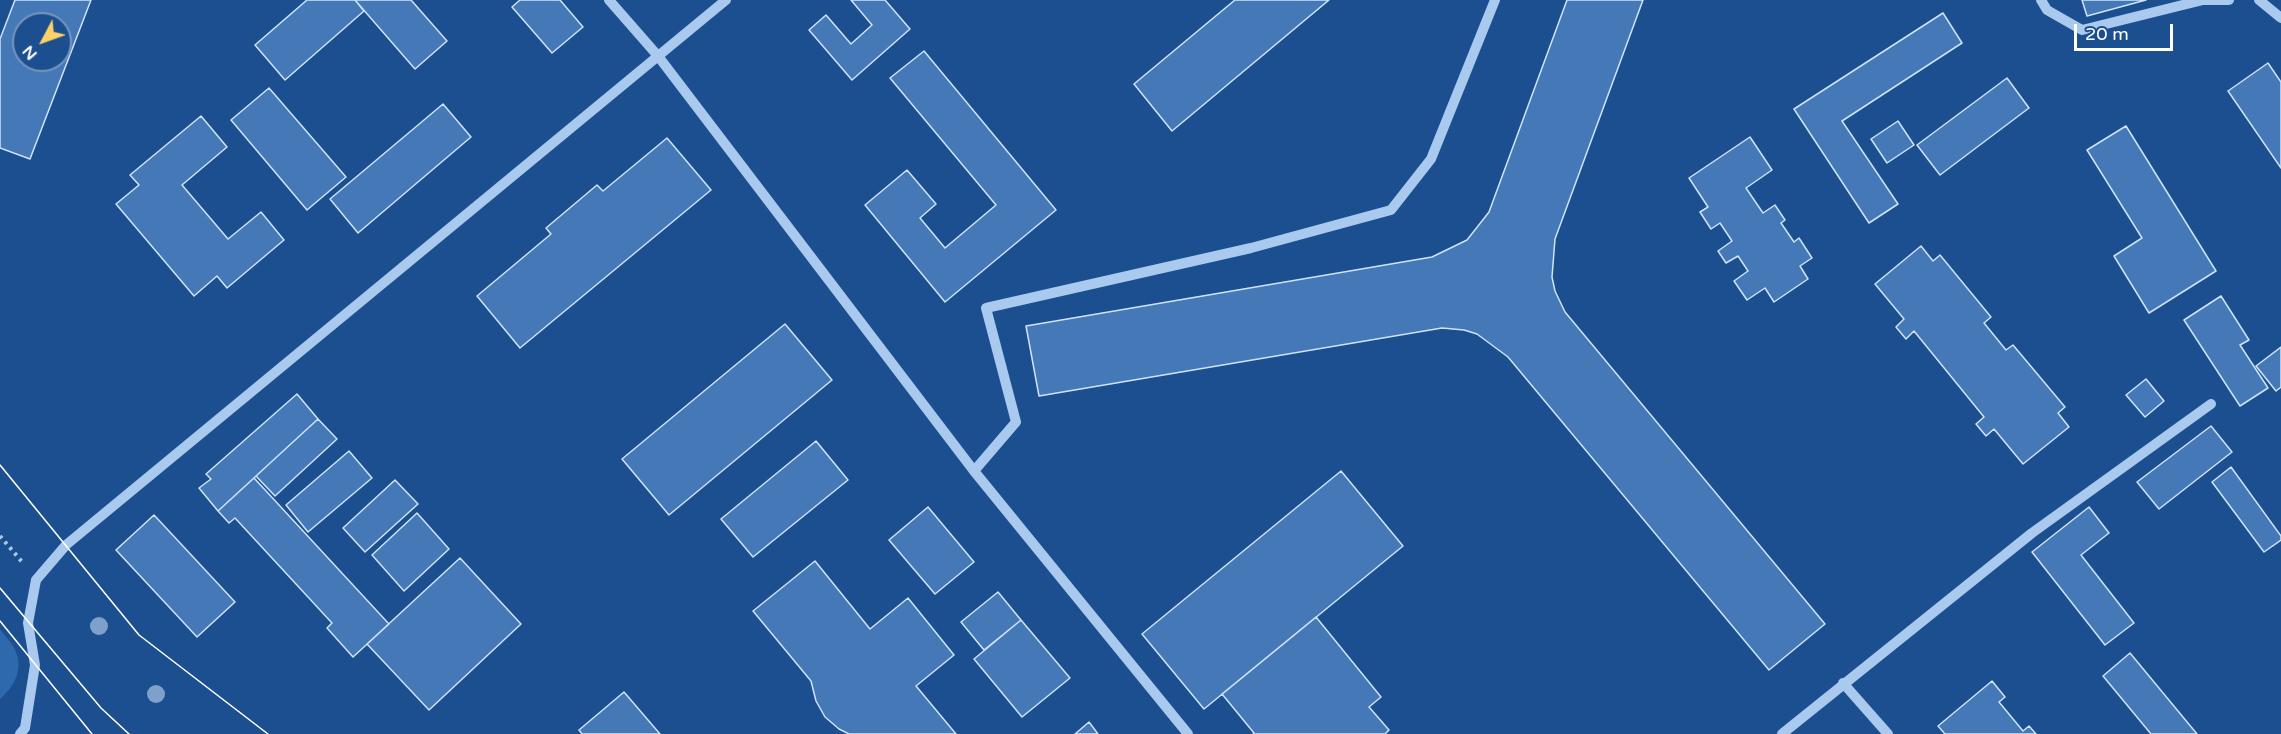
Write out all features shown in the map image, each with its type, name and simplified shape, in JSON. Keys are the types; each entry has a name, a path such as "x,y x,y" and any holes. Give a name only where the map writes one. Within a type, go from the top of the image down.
{"street":[{"path":"609,0 658,56 974,471 1188,734"},
{"path":"20,734 25,729 35,665 27,623 36,580 66,545 726,0"},
{"path":"974,471 1016,422 986,308 1251,249 1391,210 1431,159 1495,0"},
{"path":"2041,0 2047,10 2082,30 2203,0 2229,0"},
{"path":"2259,0 2281,18"},
{"path":"1782,734 2032,534 2211,404"},
{"path":"1843,683 1888,734"}],"path":[{"path":"0,536 36,580"}],"shaded area":[{"path":"0,629 15,649 18,672 13,684 0,699"}],"building":[{"path":"15,0 91,0 72,50 72,12 12,12 12,72 63,72 30,159 0,148 0,39"},
{"path":"307,0 355,0 364,11 285,80 255,45"},
{"path":"355,0 411,0 447,41 415,69"},
{"path":"520,0 560,0 583,27 552,53 512,7"},
{"path":"851,0 885,0 910,29 852,80 809,30 826,15 851,44 872,25"},
{"path":"1235,0 1329,0 1172,131 1134,84"},
{"path":"1567,0 1643,0 1555,239 1552,277 1555,291 1565,312 1825,624 1769,670 1508,357 1477,334 1442,328 1039,396 1026,326 1432,257 1467,240 1489,212"},
{"path":"2082,0 2146,0 2087,16"},
{"path":"1943,13 1962,43 1842,121 1898,204 1869,223 1794,109"},
{"path":"924,51 1056,210 945,302 865,205 907,170 936,204 920,218 945,248 996,205 890,78"},
{"path":"2268,63 2281,82 2281,168 2228,91"},
{"path":"2007,78 2029,108 1940,175 1917,145"},
{"path":"269,88 346,177 307,210 231,120"},
{"path":"443,104 471,137 358,233 330,199"},
{"path":"201,116 227,147 182,185 228,239 261,212 284,240 227,288 217,276 194,296 116,204 139,185 130,175"},
{"path":"1898,121 1914,145 1887,163 1871,139"},
{"path":"2126,126 2216,271 2149,313 2114,256 2142,238 2087,150"},
{"path":"1750,137 1772,170 1746,188 1763,213 1775,205 1785,220 1781,223 1794,242 1799,238 1812,258 1800,266 1808,279 1774,302 1765,288 1747,300 1734,281 1748,271 1738,256 1726,263 1718,251 1732,241 1720,223 1711,229 1700,212 1708,207 1689,178"},
{"path":"667,138 711,190 520,348 477,296 551,234 546,228 597,185 603,191"},
{"path":"1921,246 1933,261 1940,255 1991,317 1984,323 2006,350 2013,345 2065,407 2058,413 2069,427 2023,464 1994,429 1986,436 1976,424 1984,417 1914,331 1906,339 1896,327 1904,319 1875,284"},
{"path":"2221,296 2249,340 2240,345 2268,388 2240,406 2184,320"},
{"path":"785,324 832,380 669,515 622,459"},
{"path":"2281,347 2281,387 2276,391 2256,366"},
{"path":"2146,379 2164,401 2145,417 2126,395"},
{"path":"297,394 318,419 218,511 199,488 211,479 206,474"},
{"path":"318,419 337,439 275,496 256,476"},
{"path":"2211,426 2232,452 2159,509 2137,482"},
{"path":"816,441 848,480 753,557 721,519"},
{"path":"349,451 372,478 308,532 286,505"},
{"path":"2231,467 2281,536 2281,540 2264,552 2212,482"},
{"path":"1341,471 1403,546 1204,709 1142,634"},
{"path":"254,478 389,624 353,657 327,628 332,623 235,518 229,523 218,511"},
{"path":"395,480 418,504 365,552 343,528"},
{"path":"928,507 974,562 935,594 889,540"},
{"path":"2089,507 2109,533 2081,555 2134,623 2105,645 2032,552"},
{"path":"417,513 449,549 404,591 372,555"},
{"path":"154,515 235,602 197,637 116,550"},
{"path":"460,558 521,624 429,710 367,644"},
{"path":"815,561 870,629 908,598 954,655 916,686 956,734 849,734 825,717 816,701 811,681 753,611"},
{"path":"998,592 1021,620 984,650 961,622"},
{"path":"1316,617 1381,697 1369,707 1389,730 1385,734 1253,734 1222,694"},
{"path":"1021,620 1070,678 1022,717 974,659"},
{"path":"2130,653 2197,734 2151,734 2103,676"},
{"path":"1992,681 2005,697 1999,702 2023,731 2029,726 2036,734 1945,734 1938,726"},
{"path":"624,692 660,734 582,734 579,730"},
{"path":"1089,722 1098,734 1075,734"}],"tram line":[{"path":"0,465 139,635 268,734"},
{"path":"0,588 101,708 129,734"},
{"path":"0,621 92,734"}]}
